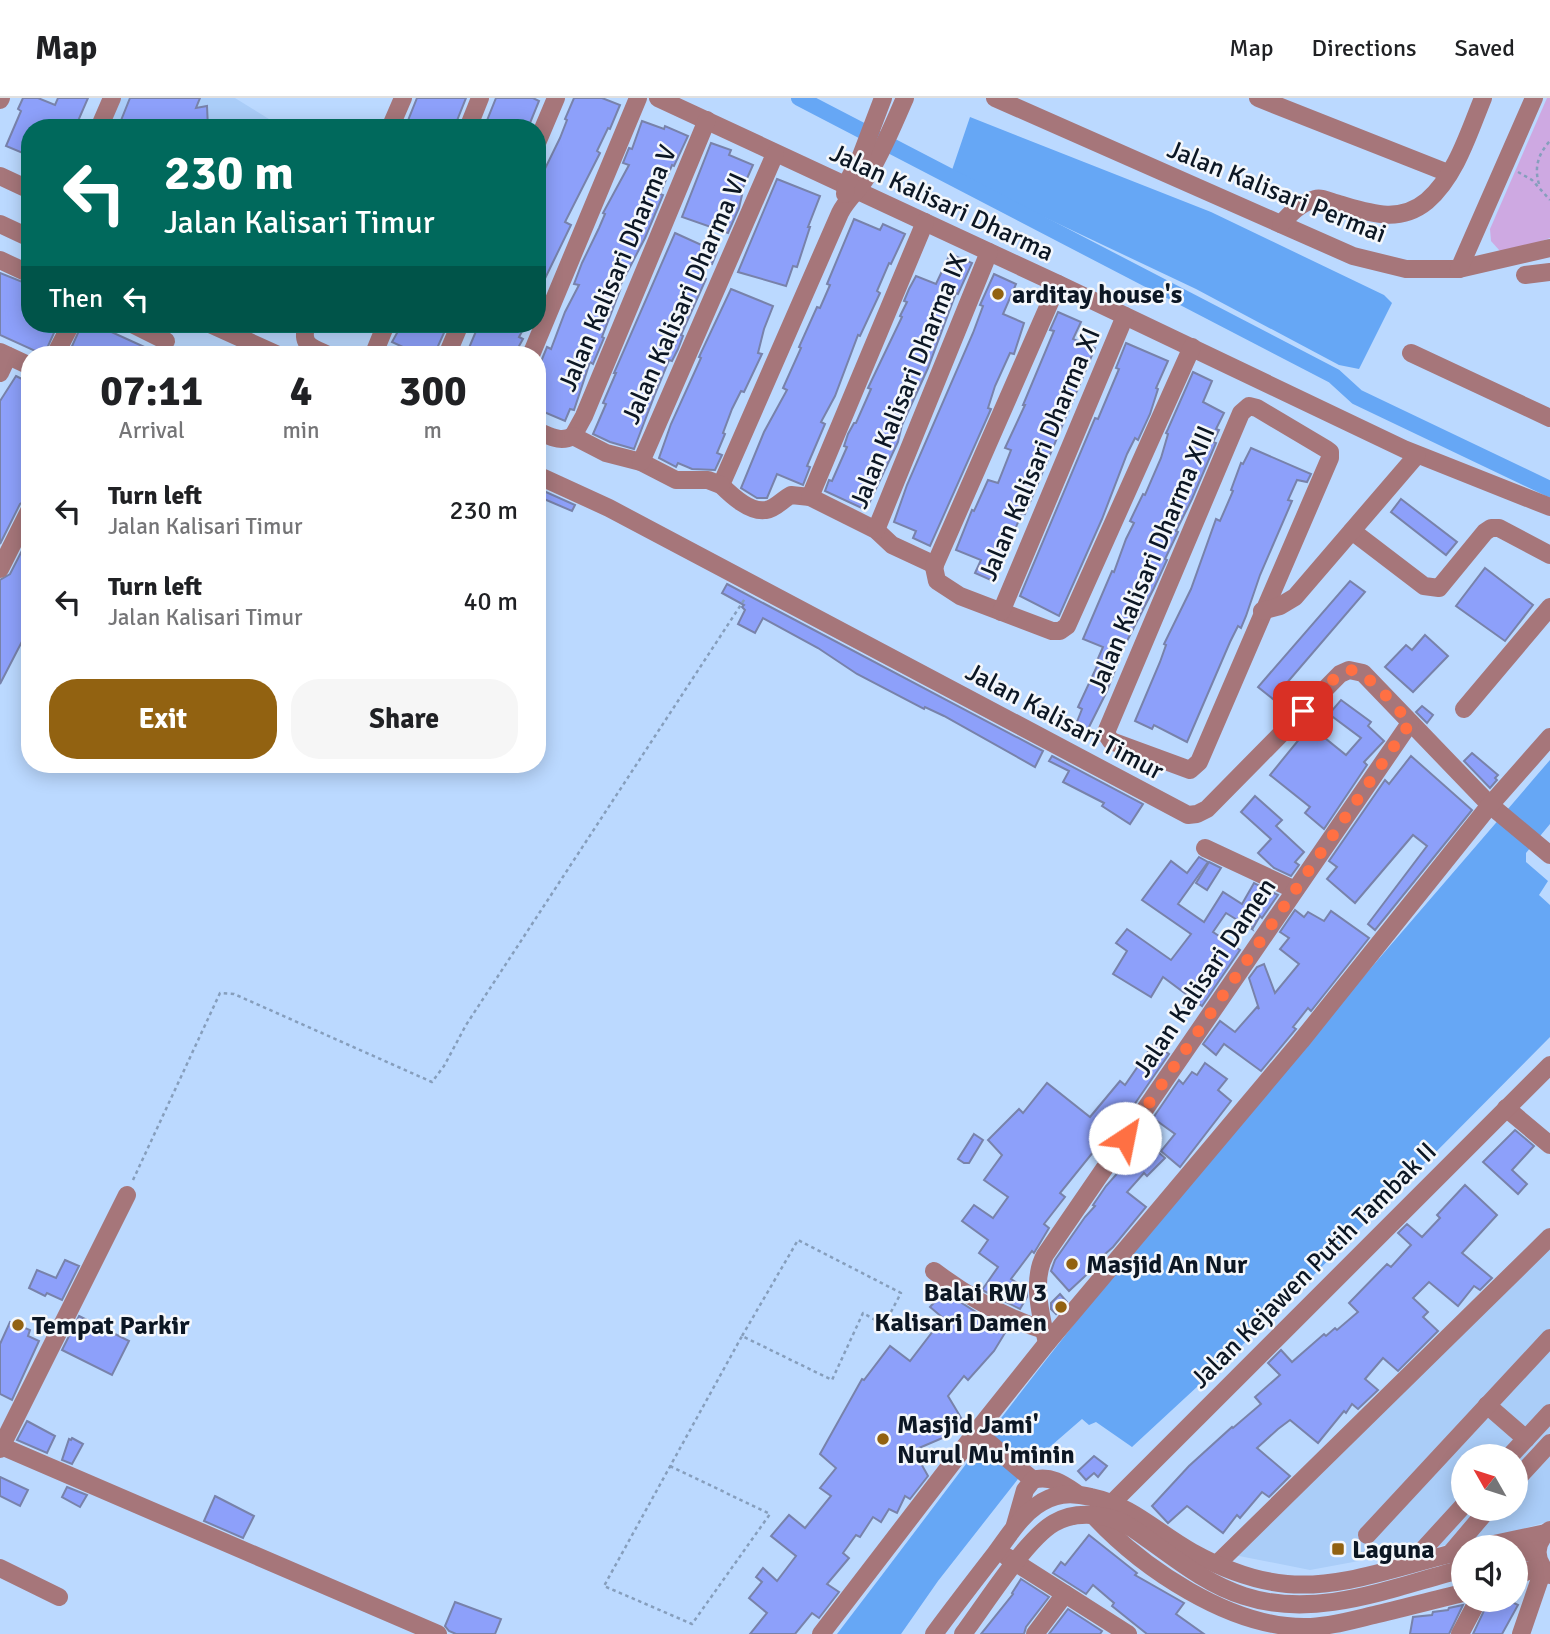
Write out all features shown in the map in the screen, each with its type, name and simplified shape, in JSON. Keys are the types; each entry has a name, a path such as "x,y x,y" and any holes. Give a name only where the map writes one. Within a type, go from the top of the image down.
{"street":[{"path":"103,119 112,98"},
{"path":"394,119 403,98"},
{"path":"472,119 480,98"},
{"path":"546,122 556,98"},
{"path":"546,319 638,98"},
{"name":"Jalan Kalisari Dharma","path":"658,98 1417,455 1550,508"},
{"path":"869,159 883,98"},
{"path":"721,485 844,205 905,98"},
{"name":"Jalan Kalisari Permai","path":"995,98 1353,256 1406,269 1459,270 1550,248"},
{"path":"1259,98 1448,173"},
{"path":"1281,224 1297,207 1318,198 1384,216 1402,214 1426,202 1448,173 1483,98"},
{"path":"1459,270 1534,98"},
{"name":"Jalan Kalisari Dharma V","path":"573,436 584,416 707,120"},
{"name":"Jalan Kalisari Dharma VI","path":"640,462 775,154"},
{"path":"0,176 21,186"},
{"path":"810,497 925,222"},
{"path":"0,224 21,234"},
{"name":"Jalan Kalisari Dharma IX","path":"876,530 989,252"},
{"path":"0,260 21,270"},
{"path":"1525,275 1550,272"},
{"path":"1058,284 935,565 934,578 944,587 1001,612 1055,631 1067,626 1192,347"},
{"name":"Jalan Kalisari Dharma XI","path":"1001,612 1125,316"},
{"path":"150,333 166,341"},
{"path":"230,333 258,346"},
{"path":"1410,353 1550,418"},
{"path":"3,360 21,364"},
{"name":"Jalan Kalisari Dharma XIII","path":"1249,406 1330,452 1330,458 1262,611 1195,767 1188,769 1109,739 1108,727 1230,438 1241,413 1249,406"},
{"path":"546,435 556,439 573,436 606,453 640,462 676,480 708,480 721,485 751,507 768,510 794,495 810,497 876,530 892,545 935,565"},
{"path":"1262,611 1280,606 1295,597 1417,455"},
{"name":"Jalan Kalisari Timur","path":"546,479 609,508 1188,815 1207,809 1340,674 1349,670 1363,673 1495,809"},
{"path":"0,569 21,527"},
{"path":"1352,531 1424,586 1433,589 1439,588 1491,528 1499,528 1550,555"},
{"path":"1464,709 1550,607"},
{"name":"Jalan Kalisari Damen","path":"1046,1336 1037,1284 1045,1255 1410,723"},
{"path":"821,1634 979,1434 1046,1336 1301,1041 1495,809 1550,737"},
{"path":"1495,809 1547,853"},
{"path":"1205,848 1295,890"},
{"name":"Jalan Kejawen Putih Tambak II","path":"1113,1502 1550,1065"},
{"path":"1506,1108 1550,1144"},
{"path":"129,1189 1,1448 438,1634"},
{"path":"1216,1564 1550,1237"},
{"path":"934,1271 1046,1336"},
{"path":"1367,1535 1550,1338"},
{"path":"1487,1405 1526,1439"},
{"path":"1521,1444 1550,1413"},
{"path":"979,1434 1030,1476 1048,1478 1076,1493"},
{"path":"1528,1467 1550,1443"},
{"path":"1014,1528 1030,1476"},
{"path":"934,1634 1014,1528 1034,1507 1062,1493 1076,1493 1113,1502 1216,1564 1255,1578 1286,1584 1335,1583 1451,1554"},
{"path":"1093,1515 1138,1559 1171,1581 1223,1607 1276,1625 1306,1628 1337,1624 1451,1596"},
{"path":"963,1634 1034,1539 1053,1523 1066,1518 1093,1515 1110,1518 1132,1528 1181,1564 1216,1584 1244,1597 1278,1604 1336,1603 1451,1572"},
{"path":"1410,1564 1451,1519"},
{"path":"1528,1536 1548,1532"},
{"path":"1531,1634 1544,1567 1540,1540 1548,1532"},
{"path":"997,1551 1128,1634"},
{"path":"1521,1634 1544,1567"},
{"path":"0,1568 59,1597"},
{"path":"1035,1634 1065,1594"},
{"path":"1460,1634 1472,1612"}],"path":[{"path":"1540,188 1536,166 1541,152 1550,141"},
{"path":"1505,167 1525,174 1550,200"},
{"path":"129,1189 220,993 234,994 432,1082 444,1066 466,1025 753,584"},
{"path":"670,1466 770,1514 692,1624 604,1586 670,1466 742,1336 798,1240 901,1293 884,1325 863,1313 832,1380 742,1336"}],"shaded area":[{"path":"115,98 235,98 269,119 107,119"},
{"path":"1547,98 1550,98 1550,238 1515,251 1500,251 1491,241 1490,229"},
{"path":"1550,1245 1550,1521 1500,1535 1451,1535 1451,1544 1310,1570 1234,1555"}],"water":[{"path":"970,117 1211,212 1384,295 1392,303 1359,369 1339,365 1196,289 951,173"},
{"path":"1550,760 1550,824 1526,853 1526,862 1548,881 1539,895 1550,905 1550,1037 1265,1324 1132,1447 1096,1422 1089,1425 1082,1419 1029,1465 938,1581 901,1634 837,1634 1015,1400 1133,1251 1310,1039"}],"building":[{"path":"23,98 38,98 55,105 58,98 88,98 79,119 21,119 21,152 6,146 21,111 18,109"},
{"path":"130,98 200,98 196,108 207,106 208,119 122,119"},
{"path":"417,98 466,98 458,119 409,119"},
{"path":"496,98 533,98 539,101 532,119 488,119"},
{"path":"574,98 602,98 620,105 597,151 600,153 565,222 571,225 546,276 546,167 560,138 567,120 565,119"},
{"path":"642,121 664,129 665,126 688,136 674,166 672,165 645,238 618,290 602,337 604,338 593,364 590,362 574,410 570,409 565,421 546,413 546,349 547,347 551,349 579,285 574,284 582,263 605,214 603,213 629,165 623,163 629,148 632,149"},
{"path":"711,143 731,150 729,155 753,165 740,194 739,208 728,233 682,217"},
{"path":"777,179 820,196 797,267 793,266 786,286 738,272"},
{"path":"854,219 880,230 883,224 905,234 891,264 889,263 877,291 880,293 860,336 858,335 835,396 821,422 825,424 807,466 810,467 803,485 777,474 767,498 757,498 741,488 764,432 787,390 783,388 801,348 799,347 830,285 827,284"},
{"path":"675,233 717,252 712,264 707,263 702,277 706,279 681,335 683,336 678,349 672,361 669,360 634,449 593,434 606,404 603,403 614,373"},
{"path":"950,254 972,263 958,294 956,293 928,368 902,425 898,442 866,510 825,491 847,447 844,446 848,434 856,423 871,389 868,388 902,317 900,316 907,302 904,301 909,289 916,276 936,284"},
{"path":"0,273 21,281 21,333 54,333 48,346 24,346 0,335"},
{"path":"994,274 1016,284 1003,314 1024,323 1014,354 1010,353 995,386 988,408 991,409 930,546 913,538 916,531 894,522 907,485 973,333 983,306 980,305"},
{"path":"731,289 773,306 758,353 762,354 744,392 741,391 732,409 717,453 722,455 715,470 692,469 678,463 676,467 659,458 671,424 701,358 699,357"},
{"path":"1058,312 1081,322 1073,339 1095,348 1025,514 1022,513 993,581 975,573 981,560 956,550 988,480 998,483 1011,450 1005,448 1054,331 1050,330"},
{"path":"78,333 114,333 142,346 72,346"},
{"path":"397,333 444,333 438,346 401,346 392,342"},
{"path":"475,333 521,333 519,337 523,339 519,346 470,346"},
{"path":"1126,343 1168,361 1156,388 1158,389 1150,414 1138,440 1135,438 1127,454 1102,519 1059,616 1020,596 1095,418 1098,419 1119,369 1116,368"},
{"path":"1193,372 1212,381 1203,402 1224,413 1216,429 1219,430 1213,442 1216,443 1176,531 1178,532 1165,559 1167,560 1084,737 1073,732 1082,709 1078,707 1103,647 1083,639 1134,523 1130,521 1161,458 1168,434 1166,433"},
{"path":"16,376 21,378 21,503 0,544 0,401"},
{"path":"1251,448 1311,474 1307,482 1297,480 1288,500 1292,501 1260,575 1241,628 1238,626 1230,642 1187,742 1154,725 1152,729 1135,721 1160,662 1166,645 1164,644 1191,589 1216,519 1220,521 1241,463 1243,464"},
{"path":"546,492 575,505 572,511 546,500"},
{"path":"1401,499 1457,542 1446,555 1391,512"},
{"path":"21,553 21,643 0,684 0,580 10,574"},
{"path":"1485,568 1533,605 1505,641 1456,606"},
{"path":"1350,581 1365,592 1273,699 1258,687"},
{"path":"727,584 1043,751 1035,767 944,716 925,707 924,709 857,674 818,648 763,618 755,633 738,624 745,610 742,607 744,605 722,593"},
{"path":"1425,635 1448,656 1413,692 1385,667 1406,645 1412,650"},
{"path":"1341,700 1371,722 1368,726 1384,741 1364,762 1367,765 1324,829 1305,813 1310,807 1270,775 1310,726 1346,755 1361,738 1329,714"},
{"path":"1422,706 1433,715 1427,723 1416,712"},
{"path":"1472,753 1498,775 1490,788 1464,761"},
{"path":"1052,756 1143,804 1130,824 1102,806 1104,803 1063,782 1069,771 1049,761"},
{"path":"1411,756 1472,810 1375,930 1368,924 1427,846 1413,835 1355,903 1327,879 1337,867 1329,861 1385,780 1389,784"},
{"path":"1255,796 1282,820 1276,826 1304,852 1295,862 1299,865 1291,876 1274,868 1258,853 1271,839 1241,812"},
{"path":"1199,857 1208,862 1178,904 1204,922 1223,892 1242,904 1254,883 1278,895 1252,929 1226,913 1213,932 1240,950 1202,1006 1163,977 1151,997 1113,974 1127,951 1116,943 1127,929 1171,960 1191,934 1142,900 1171,861 1187,873"},
{"path":"1209,862 1221,868 1207,890 1196,883"},
{"path":"1295,910 1304,917 1308,912 1324,921 1331,911 1369,938 1311,1011 1308,1008 1293,1027 1296,1029 1261,1071 1224,1044 1216,1055 1203,1044 1220,1021 1235,1032 1257,1007 1259,1009 1249,978 1257,967 1264,964 1275,993 1299,964 1280,949 1289,938 1280,932"},
{"path":"1154,1043 1169,1054 1114,1134 1102,1149 1098,1146 1060,1193 1065,1197 1044,1224 1049,1228 1034,1253 1032,1251 1011,1279 1027,1289 1027,1297 1020,1309 982,1290 998,1267 979,1253 988,1240 962,1221 974,1205 993,1218 1008,1197 984,1180 1002,1155 988,1140 1019,1109 1023,1113 1047,1083 1090,1117 1120,1081 1125,1085"},
{"path":"1205,1063 1227,1079 1218,1090 1231,1101 1180,1167 1161,1151 1175,1134 1153,1118 1179,1080 1183,1084 1192,1072 1197,1075"},
{"path":"1515,1130 1534,1146 1512,1170 1527,1184 1518,1194 1483,1162"},
{"path":"974,1134 983,1140 969,1163 964,1163 958,1159"},
{"path":"1142,1138 1165,1158 1147,1176 1144,1173 1127,1192 1146,1207 1113,1247 1096,1262 1098,1264 1069,1291 1051,1271 1055,1260 1095,1206 1093,1205 1106,1186 1122,1168 1120,1166 1127,1155"},
{"path":"1465,1185 1497,1215 1462,1253 1492,1278 1480,1290 1474,1286 1458,1306 1429,1282 1413,1298 1428,1312 1423,1317 1438,1331 1398,1371 1383,1358 1365,1379 1378,1390 1358,1409 1352,1404 1346,1413 1344,1411 1318,1443 1290,1420 1257,1448 1290,1476 1269,1497 1262,1492 1240,1518 1237,1515 1223,1533 1187,1506 1168,1523 1152,1506 1189,1466 1261,1404 1255,1397 1280,1375 1268,1363 1281,1350 1292,1362 1324,1334 1326,1336 1335,1328 1337,1330 1358,1312 1349,1303 1387,1264 1391,1267 1411,1245 1398,1233 1407,1224 1422,1237 1440,1218 1437,1215"},
{"path":"65,1260 79,1266 62,1300 29,1288 37,1270 56,1278"},
{"path":"941,1290 1008,1328 994,1351 968,1380 964,1376 948,1396 963,1421 959,1431 919,1448 919,1460 928,1476 910,1499 905,1496 897,1513 889,1509 881,1522 873,1517 860,1537 856,1535 843,1553 849,1558 827,1584 839,1592 819,1618 812,1613 795,1634 750,1634 767,1613 749,1598 762,1582 756,1577 763,1568 777,1581 796,1556 771,1536 789,1515 805,1528 831,1496 820,1488 836,1468 820,1454 862,1379 864,1380 890,1346 910,1361 943,1318 930,1307 941,1295 938,1292"},
{"path":"1060,1294 1067,1302 1056,1314 1051,1309 1051,1303"},
{"path":"79,1316 129,1341 112,1375 62,1350"},
{"path":"10,1322 30,1330 28,1336 39,1341 12,1400 0,1394 0,1344"},
{"path":"27,1421 55,1436 47,1453 17,1440"},
{"path":"69,1439 83,1444 72,1464 62,1460"},
{"path":"1094,1456 1107,1466 1098,1477 1094,1473 1086,1480 1078,1471"},
{"path":"0,1477 28,1490 20,1506 0,1496"},
{"path":"67,1487 87,1495 80,1507 62,1497"},
{"path":"215,1496 254,1516 243,1538 204,1521"},
{"path":"1089,1535 1137,1573 1135,1575 1184,1603 1176,1614 1204,1634 1147,1634 1112,1606 1114,1603 1093,1585 1086,1594 1053,1573 1061,1562 1065,1565"},
{"path":"1021,1579 1049,1597 1026,1627 1024,1634 981,1634 1013,1594"},
{"path":"455,1602 501,1619 495,1634 456,1634 449,1631 445,1626"},
{"path":"1449,1608 1451,1612 1460,1612 1449,1634 1410,1634 1413,1617 1432,1615 1433,1612"},
{"path":"1068,1609 1102,1631 1100,1634 1049,1634"},
{"path":"1483,1612 1514,1612 1502,1634 1473,1634"}],"waterway":[{"path":"799,98 1334,376 1357,397 1550,489"}],"place":[{"name":"arditay house's","path":"998,294"},
{"name":"Masjid An Nur","path":"1072,1264"},
{"name":"Balai RW 3 Kalisari Damen","path":"1061,1307"},
{"name":"Tempat Parkir","path":"18,1325"},
{"name":"Masjid Jami' Nurul Mu'minin","path":"883,1439"},
{"name":"Laguna","path":"1338,1549"}],"route":[{"path":"1125,1138 1410,723 1363,673 1349,670 1340,674 1303,711"}]}
